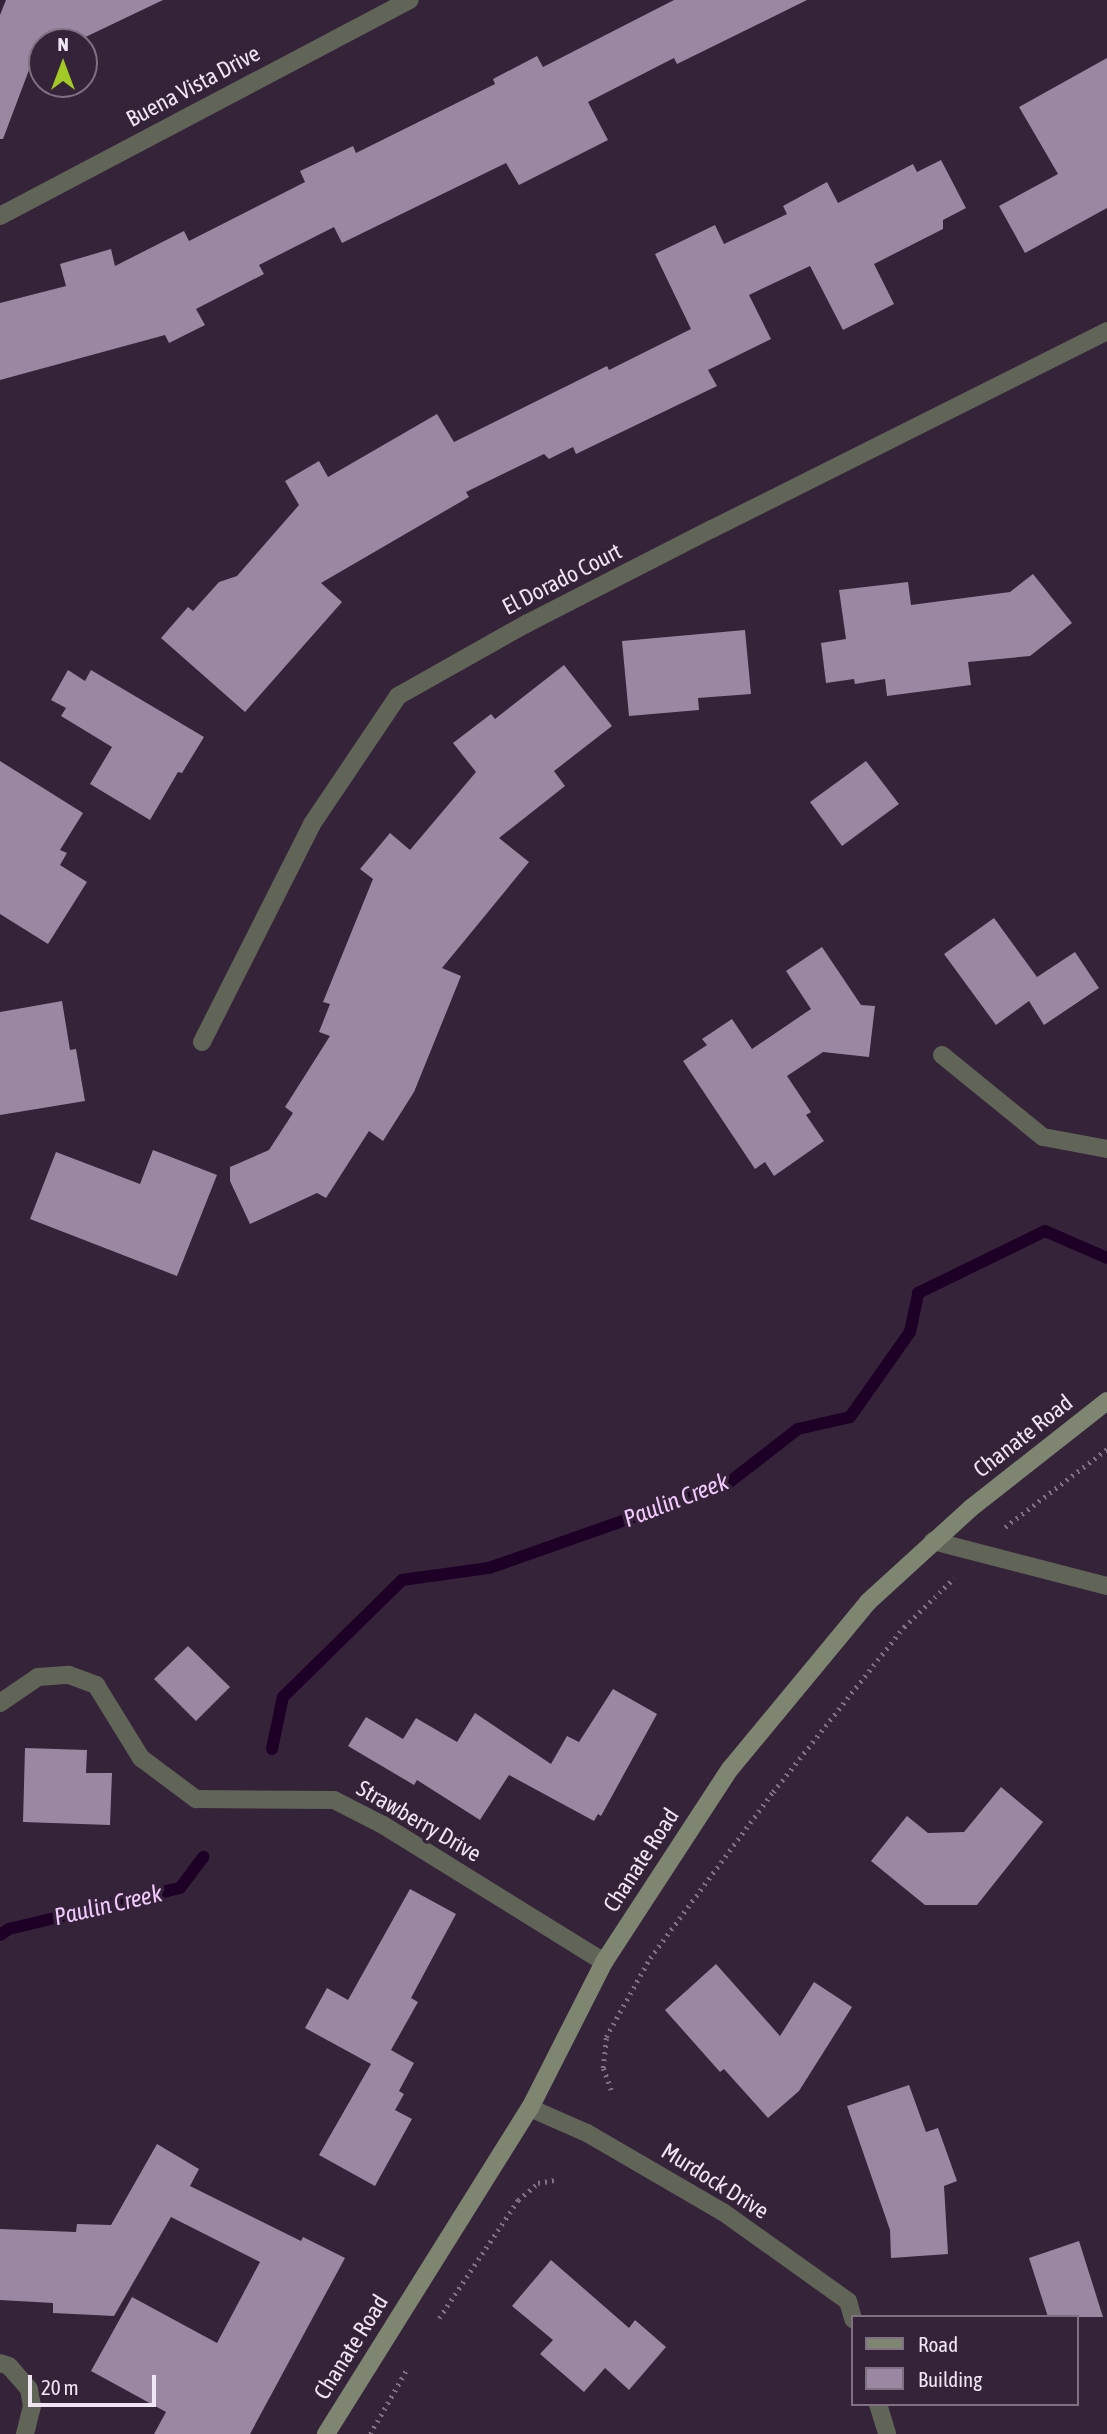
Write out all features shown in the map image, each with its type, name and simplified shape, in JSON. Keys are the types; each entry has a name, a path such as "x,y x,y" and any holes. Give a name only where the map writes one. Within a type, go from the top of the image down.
{"street":[{"name":"Buena Vista Drive","path":"0,216 410,0"},
{"name":"El Dorado Court","path":"202,1042 312,824 398,696 662,554 1107,331"},
{"path":"942,1055 1043,1137 1107,1149"},
{"name":"Chanate Road","path":"326,2434 530,2108 604,1962 730,1769 868,1602 933,1541 1107,1401"},
{"path":"933,1541 1107,1586"},
{"name":"Strawberry Drive","path":"0,1703 38,1677 69,1675 96,1685 141,1758 196,1799 334,1800 383,1825 604,1962"},
{"name":"Murdock Drive","path":"530,2108 587,2133 723,2212 848,2301 852,2315"},
{"path":"0,2363 9,2366 29,2389 32,2406 25,2434"},
{"path":"879,2406 887,2434"}],"path":[{"path":"611,2090 603,2068 606,2037 650,1958 773,1792 904,1627 1004,1528 1107,1449"},
{"path":"433,2326 517,2200 538,2183 558,2179"},
{"path":"370,2434 411,2361"}],"building":[{"path":"6,0 163,0 98,31 98,28 28,28 28,73 3,139 0,139 0,15"},
{"path":"674,0 807,0 677,64 674,58 588,102 608,140 519,185 506,163 342,243 334,227 259,265 264,274 196,309 205,325 169,343 165,335 0,380 0,303 66,286 60,264 111,249 115,266 184,231 189,241 305,182 300,171 353,146 356,153 495,84 493,79 537,56 543,67"},
{"path":"1107,58 1107,208 1025,253 999,206 1058,174 1019,107"},
{"path":"941,160 966,208 943,220 943,229 874,264 894,304 843,330 810,266 749,295 771,339 708,370 717,386 576,454 573,447 549,459 544,454 466,492 469,497 321,583 342,602 245,712 161,638 188,607 193,611 219,582 237,576 299,505 285,481 319,461 328,477 437,414 454,442 607,366 609,370 691,329 655,254 715,225 724,244 787,214 783,206 827,182 838,203 913,164 917,172"},
{"path":"1033,574 1072,623 1030,656 968,662 971,685 887,696 885,679 855,684 854,679 826,683 821,643 846,639 839,590 908,582 911,605 1010,592"},
{"path":"745,630 751,694 698,698 699,710 629,716 622,641"},
{"path":"564,665 612,726 554,771 565,786 499,838 529,862 442,968 461,976 414,1092 383,1141 369,1131 326,1198 317,1193 250,1224 230,1181 230,1167 269,1150 293,1113 285,1107 330,1036 319,1032 330,1004 323,1002 373,879 360,869 390,833 410,850 476,772 453,743 491,714 495,719"},
{"path":"68,670 85,681 91,670 204,737 182,773 178,772 150,820 90,784 112,747 61,716 66,708 51,700"},
{"path":"0,761 83,813 60,850 67,853 60,865 87,882 48,944 0,914"},
{"path":"866,761 899,804 842,846 810,802"},
{"path":"994,918 1037,977 1075,952 1099,988 1044,1025 1029,1001 996,1025 944,954"},
{"path":"822,947 861,1005 875,1006 869,1057 823,1052 787,1076 811,1112 806,1115 824,1141 774,1176 765,1162 755,1169 683,1061 707,1045 702,1039 732,1019 752,1049 811,1009 786,971"},
{"path":"62,1001 70,1050 76,1049 85,1101 0,1115 0,1012"},
{"path":"153,1150 217,1175 177,1276 30,1219 56,1152 140,1184"},
{"path":"188,1646 230,1687 196,1721 154,1679"},
{"path":"613,1689 657,1714 601,1816 598,1814 594,1821 509,1775 480,1820 417,1780 414,1785 348,1746 366,1717 403,1739 416,1718 457,1742 475,1713 551,1764 567,1736 579,1742"},
{"path":"25,1748 87,1750 86,1773 112,1773 110,1825 23,1822"},
{"path":"1001,1787 1043,1822 977,1905 925,1905 871,1861 907,1816 928,1833 964,1832"},
{"path":"410,1889 456,1914 411,1998 418,2002 391,2050 414,2063 399,2091 404,2094 395,2110 412,2119 375,2186 319,2155 371,2064 305,2028 327,1988 348,2000"},
{"path":"716,1964 780,2036 814,1982 852,2007 799,2091 768,2118 724,2069 720,2072 665,2010"},
{"path":"909,2085 926,2132 938,2128 957,2181 944,2186 948,2254 891,2258 890,2230 847,2106"},
{"path":"157,2144 199,2169 190,2186 301,2241 303,2237 345,2258 250,2434 154,2434 166,2412 91,2371 132,2297 217,2343 260,2262 171,2217 114,2316 53,2313 53,2303 0,2300 0,2229 76,2232 77,2224 111,2225"},
{"path":"1079,2241 1103,2317 1047,2315 1029,2258"},
{"path":"551,2260 629,2328 635,2320 666,2347 629,2390 605,2368 584,2392 540,2354 553,2340 512,2306"}],"waterway":[{"name":"Paulin Creek","path":"272,1749 283,1697 402,1580 489,1568 727,1484 798,1429 850,1417 910,1332 918,1293 1045,1231 1107,1258"},
{"name":"Paulin Creek","path":"0,1935 9,1929 180,1888 203,1857"}]}
